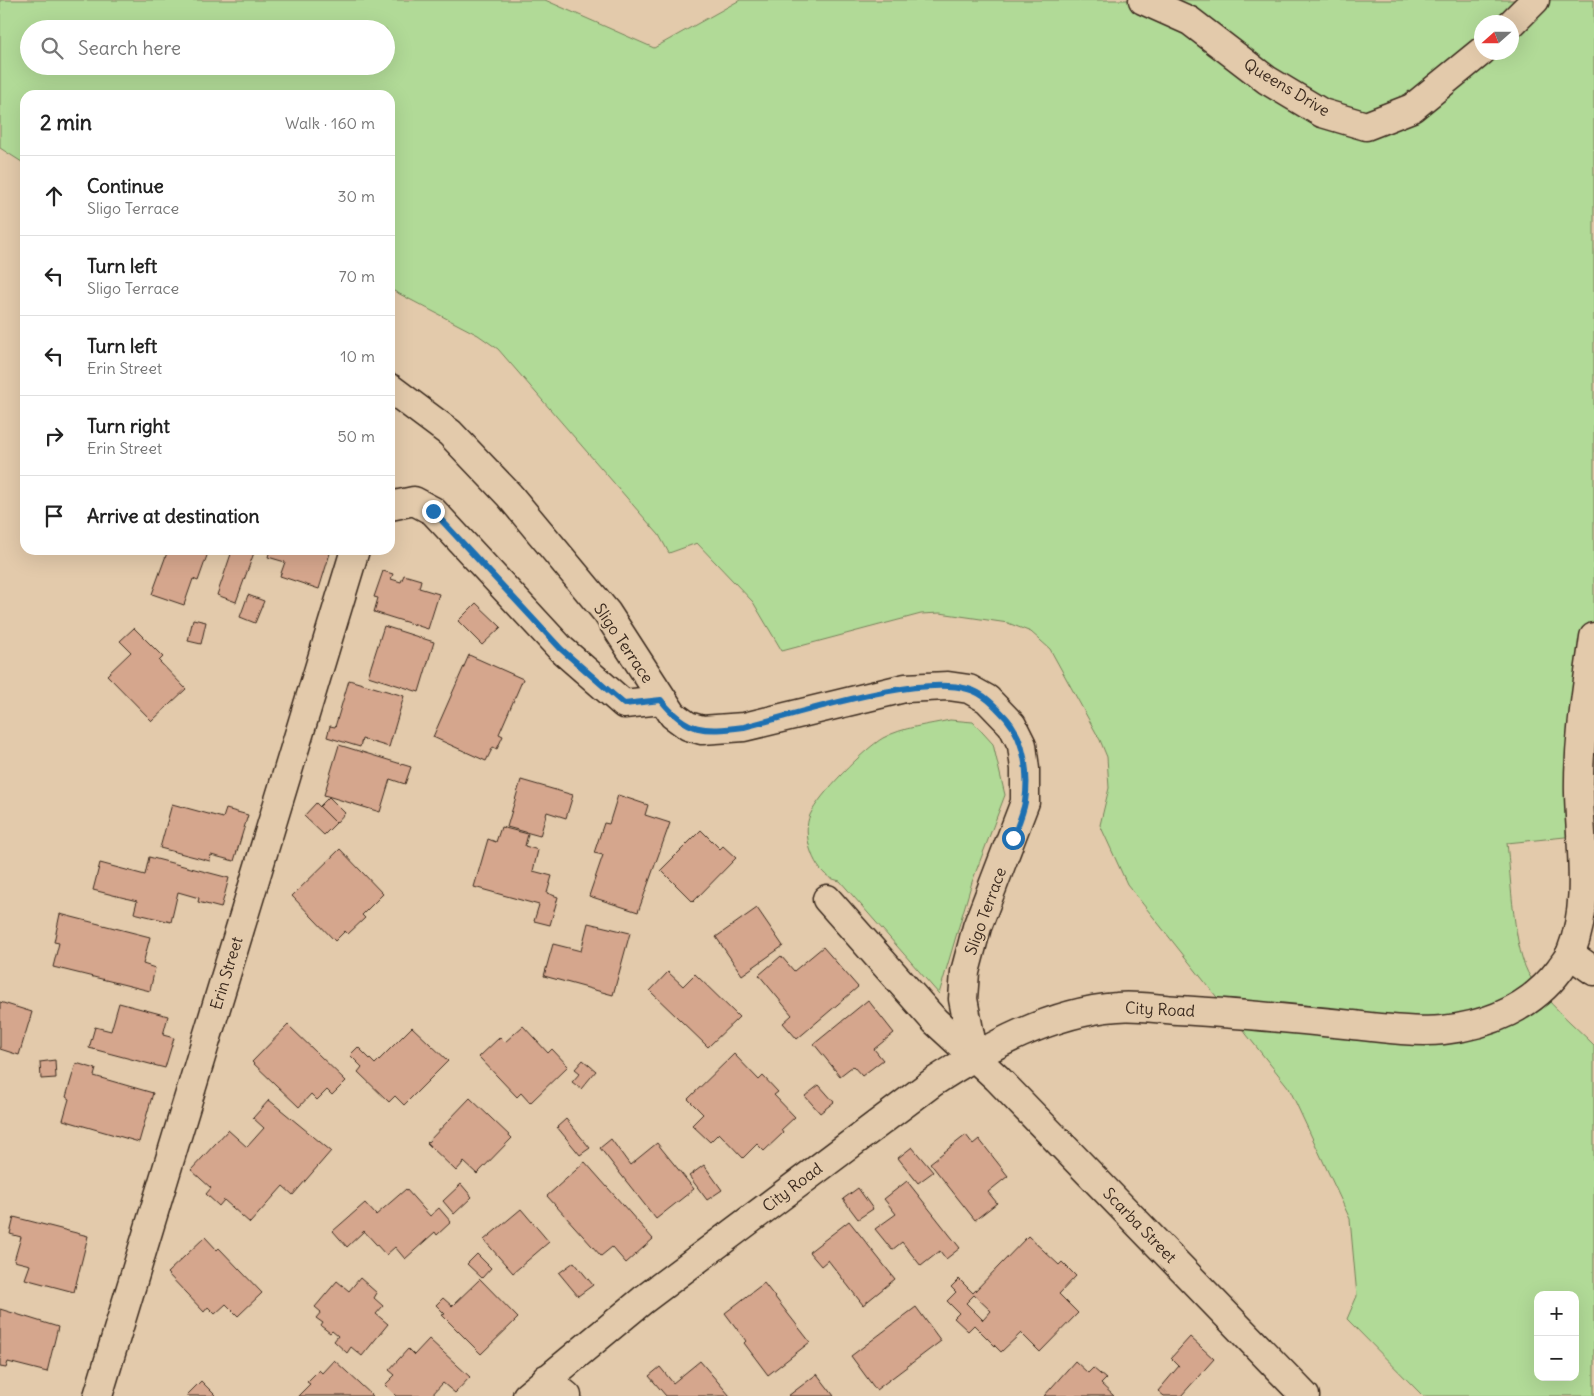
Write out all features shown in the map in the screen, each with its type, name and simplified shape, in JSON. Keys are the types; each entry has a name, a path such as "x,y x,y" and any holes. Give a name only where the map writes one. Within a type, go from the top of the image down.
{"street":[{"name":"Queens Drive","path":"1143,0 1190,21 1267,80 1322,113 1366,126 1412,108 1474,58"},
{"path":"1519,17 1535,0"},
{"name":"Sligo Terrace","path":"395,392 450,433 509,495 606,613 661,700 673,715 688,726 702,730 744,727 905,688 948,686 969,689 987,699 1012,725 1022,745 1026,769 1025,802 977,927 965,972 963,999 974,1056"},
{"path":"395,505 414,501 433,511 561,649 624,704 661,700"},
{"name":"Erin Street","path":"98,1396 353,555"},
{"name":"City Road","path":"536,1388 643,1300 932,1083 974,1056 1063,1018 1118,1007 1228,1012 1371,1027 1441,1031 1498,1018 1521,1006 1552,980 1570,954 1582,911 1583,865 1579,791 1583,714 1594,637"},
{"path":"1583,714 1594,763"},
{"path":"828,899 935,1021 974,1056"},
{"path":"1570,954 1594,971"},
{"name":"Scarba Street","path":"974,1056 1305,1396"},
{"path":"536,1388 567,1396"}],"green space":[{"path":"0,0 545,0 654,48 740,0 1594,0 1594,834 1507,843 1517,933 1525,966 1537,987 1594,1045 1594,1396 1423,1396 1347,1319 1357,1296 1350,1219 1289,1088 1127,884 1100,825 1109,788 1107,757 1100,740 1050,649 1031,632 1008,623 940,613 921,614 782,651 753,602 697,543 669,553 659,535 498,349 478,335 395,292 395,90 20,90 20,161 0,148"},
{"path":"950,720 973,722 993,744 1005,795 972,882 939,994 840,881 830,878 818,866 810,849 807,831 810,815 815,806 843,773 875,744 899,731"}],"building":[{"path":"166,555 207,555 198,581 193,579 184,605 152,594"},
{"path":"231,555 253,555 236,602 217,595"},
{"path":"269,555 329,555 319,589 280,576 285,562 268,557"},
{"path":"383,571 393,574 391,579 401,582 404,575 421,580 419,588 439,594 428,629 374,612 378,598 374,597"},
{"path":"248,595 264,601 255,623 240,617"},
{"path":"476,603 501,627 482,645 458,621"},
{"path":"193,619 206,622 201,644 188,641"},
{"path":"384,626 434,642 419,692 368,676"},
{"path":"134,628 163,657 159,661 186,689 152,721 107,675 131,652 120,641"},
{"path":"469,655 523,679 499,734 503,736 497,749 493,747 486,761 433,737"},
{"path":"349,680 404,696 389,747 362,739 360,747 327,737 330,726 335,727"},
{"path":"339,745 411,767 405,784 390,779 380,812 324,795"},
{"path":"521,780 573,795 566,818 547,812 540,836 507,827"},
{"path":"618,795 648,805 645,815 670,823 638,912 589,896 603,855 594,853 604,823 609,824"},
{"path":"329,797 345,813 336,823 319,807"},
{"path":"316,803 336,823 324,835 304,816"},
{"path":"172,804 223,818 226,809 248,815 234,861 211,855 210,861 160,848"},
{"path":"501,827 528,834 525,846 538,850 533,871 552,876 547,893 558,897 550,925 534,921 539,905 474,887 488,839 496,842"},
{"path":"701,830 720,849 723,846 736,858 693,902 661,870"},
{"path":"340,849 383,894 362,915 365,918 348,934 345,931 335,941 292,896"},
{"path":"149,857 229,878 221,908 198,902 199,898 178,892 171,922 134,913 137,901 93,890 100,863 145,875"},
{"path":"757,908 783,946 742,975 716,937"},
{"path":"60,914 150,937 143,964 155,968 150,991 53,967 59,943 54,942"},
{"path":"588,923 630,933 613,995 544,976 553,944 581,951"},
{"path":"823,947 858,987 797,1039 783,1023 792,1015 759,975 781,956 794,971"},
{"path":"668,972 683,986 695,974 739,1017 708,1047 650,991"},
{"path":"868,1000 894,1033 874,1049 883,1060 862,1076 853,1066 840,1076 814,1044"},
{"path":"0,1002 32,1012 19,1055 0,1049"},
{"path":"119,1003 168,1016 163,1035 174,1038 165,1068 89,1048 95,1027 111,1031"},
{"path":"288,1025 346,1081 332,1095 327,1090 317,1100 311,1094 299,1107 252,1062"},
{"path":"523,1026 548,1053 552,1049 568,1066 530,1103 521,1093 517,1097 479,1057 500,1037 505,1042"},
{"path":"412,1027 448,1061 404,1105 395,1096 389,1102 358,1072 362,1067 350,1055 358,1047 375,1064"},
{"path":"734,1054 759,1080 763,1076 778,1092 774,1095 795,1117 781,1130 783,1133 764,1151 757,1144 743,1158 719,1133 710,1142 692,1125 703,1114 688,1099"},
{"path":"55,1060 56,1078 41,1079 40,1062"},
{"path":"583,1060 596,1071 581,1089 572,1082 580,1073 575,1069"},
{"path":"76,1063 96,1069 94,1076 153,1093 139,1142 63,1120 69,1099 66,1097"},
{"path":"819,1085 834,1102 820,1113 805,1096"},
{"path":"470,1098 512,1138 477,1174 464,1162 456,1171 427,1143"},
{"path":"269,1100 331,1151 293,1195 283,1186 250,1223 224,1200 219,1206 206,1194 211,1188 191,1170 228,1130 247,1147 264,1128 253,1118"},
{"path":"566,1119 590,1148 580,1155 557,1127"},
{"path":"966,1135 973,1144 979,1139 1008,1176 988,1192 997,1203 975,1220 930,1163"},
{"path":"611,1139 630,1165 657,1143 694,1189 656,1219 600,1148"},
{"path":"912,1147 933,1172 918,1183 898,1158"},
{"path":"585,1162 653,1239 626,1263 612,1247 601,1256 547,1196"},
{"path":"704,1165 722,1190 707,1200 689,1176"},
{"path":"907,1181 960,1248 946,1259 940,1251 921,1266 902,1242 892,1250 875,1229 896,1214 884,1199"},
{"path":"461,1184 472,1197 454,1214 443,1201"},
{"path":"858,1188 873,1209 858,1219 843,1199"},
{"path":"406,1189 430,1216 439,1208 451,1222 437,1235 435,1232 405,1259 395,1247 386,1255 364,1231 347,1247 333,1231 365,1203 376,1215"},
{"path":"521,1209 549,1242 513,1273 484,1240"},
{"path":"14,1217 88,1236 74,1292 25,1279 30,1265 14,1261 21,1237 10,1234"},
{"path":"849,1221 895,1279 863,1305 828,1260 821,1266 809,1252"},
{"path":"1028,1236 1059,1265 1062,1262 1076,1276 1059,1294 1078,1313 1040,1352 1021,1333 1001,1352 974,1325 968,1331 954,1318 959,1313 947,1301 956,1292 951,1287 959,1279 973,1293","holes":["974,1295 991,1311 983,1320 966,1303"]},
{"path":"205,1237 217,1250 219,1248 262,1293 238,1316 226,1304 215,1314 208,1307 204,1312 167,1273"},
{"path":"477,1254 491,1268 482,1278 467,1264"},
{"path":"574,1262 593,1285 578,1296 559,1273"},
{"path":"360,1278 377,1293 374,1298 383,1306 376,1314 388,1324 362,1356 351,1347 347,1353 334,1341 338,1336 321,1326 323,1323 316,1318 321,1312 315,1307 337,1281 349,1291"},
{"path":"480,1279 518,1318 481,1354 442,1315 445,1314 436,1305 443,1298 452,1306"},
{"path":"764,1283 810,1342 768,1375 725,1313"},
{"path":"916,1307 941,1341 876,1390 851,1356"},
{"path":"0,1309 58,1327 47,1372 8,1362 6,1368 0,1367"},
{"path":"1190,1337 1214,1359 1181,1396 1164,1396 1158,1391 1179,1366 1171,1358"},
{"path":"429,1339 470,1377 455,1393 443,1383 431,1396 396,1396 385,1385 395,1375 389,1370 408,1349 414,1355"},
{"path":"334,1360 373,1396 298,1396 310,1384 307,1382 319,1370 322,1373"},
{"path":"700,1361 730,1396 666,1396 649,1376 660,1367 673,1383"},
{"path":"1075,1361 1088,1373 1093,1368 1106,1379 1101,1384 1114,1396 1044,1396"},
{"path":"817,1374 834,1396 788,1396"},
{"path":"201,1381 216,1396 186,1396"}],"route":[{"path":"433,511 561,649 624,704 661,700 673,715 688,726 702,730 744,727 905,688 948,686 969,689 987,699 1012,725 1022,745 1026,769 1025,802 1013,838"}]}
